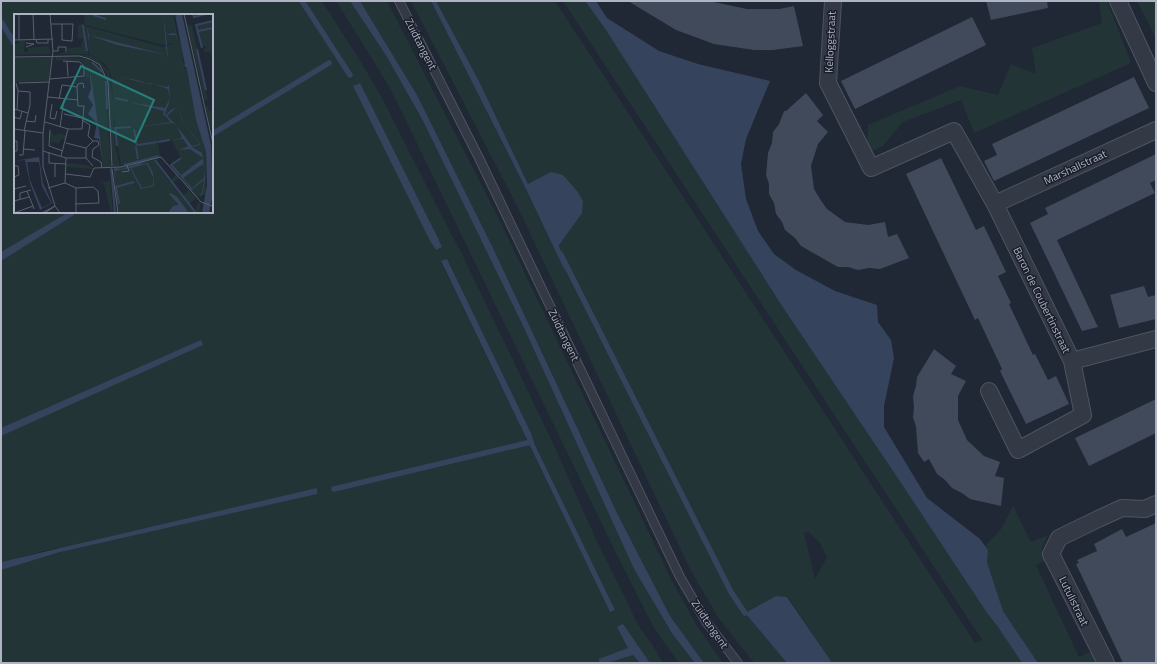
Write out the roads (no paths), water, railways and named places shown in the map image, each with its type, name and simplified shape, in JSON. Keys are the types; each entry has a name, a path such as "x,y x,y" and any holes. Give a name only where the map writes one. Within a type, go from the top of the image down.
{"street":[{"name":"Kelloggstraat","path":"828,83 833,1"},
{"path":"1118,1 1156,84"},
{"name":"Baron de Coubertinstraat","path":"828,83 871,168 954,131 995,204 1072,361 1156,339"},
{"name":"Marshallstraat","path":"995,204 1156,130"},
{"path":"989,391 1018,450 1083,415 1072,361"},
{"name":"Lutulistraat","path":"1106,663 1051,554 1059,538 1122,508 1145,509 1156,504"}],"lane":[{"name":"Zuidtangent","path":"400,1 479,158 680,576 707,623 738,663"}],"water":[{"path":"350,1 360,1 417,95 494,250 617,513 670,616 704,663 695,663 673,635 634,569 525,330 423,121 387,57"},
{"path":"431,1 436,1 479,81 528,184 551,172 563,175 577,191 583,201 582,213 559,245 565,271 524,185"},
{"path":"585,1 596,1 607,18 659,51 698,64 770,81 746,139 741,164 746,199 758,231 774,254 796,270 835,291 877,305 878,322 891,340 894,358 884,406 884,427 927,498 980,539 988,550 987,562 1003,611 1038,663 1022,663 987,613 782,306 606,30"},
{"path":"360,83 438,238 442,247 436,250 430,241 353,86"},
{"path":"67,213 73,213 74,215 1,261 1,252"},
{"path":"447,259 615,610 610,612 441,261"},
{"path":"201,340 203,345 1,436 1,428"},
{"path":"317,488 317,494 60,552 1,570 1,562"},
{"path":"776,596 787,597 831,661 830,663 787,663 745,613"},
{"path":"623,624 650,663 640,663 633,655 599,663 599,659 628,648 617,627"}],"waterway":[{"path":"302,1 350,75"},
{"path":"1,22 14,42"},
{"path":"213,133 329,63"},
{"path":"560,253 731,592 745,613"},
{"path":"334,489 531,442"}]}
